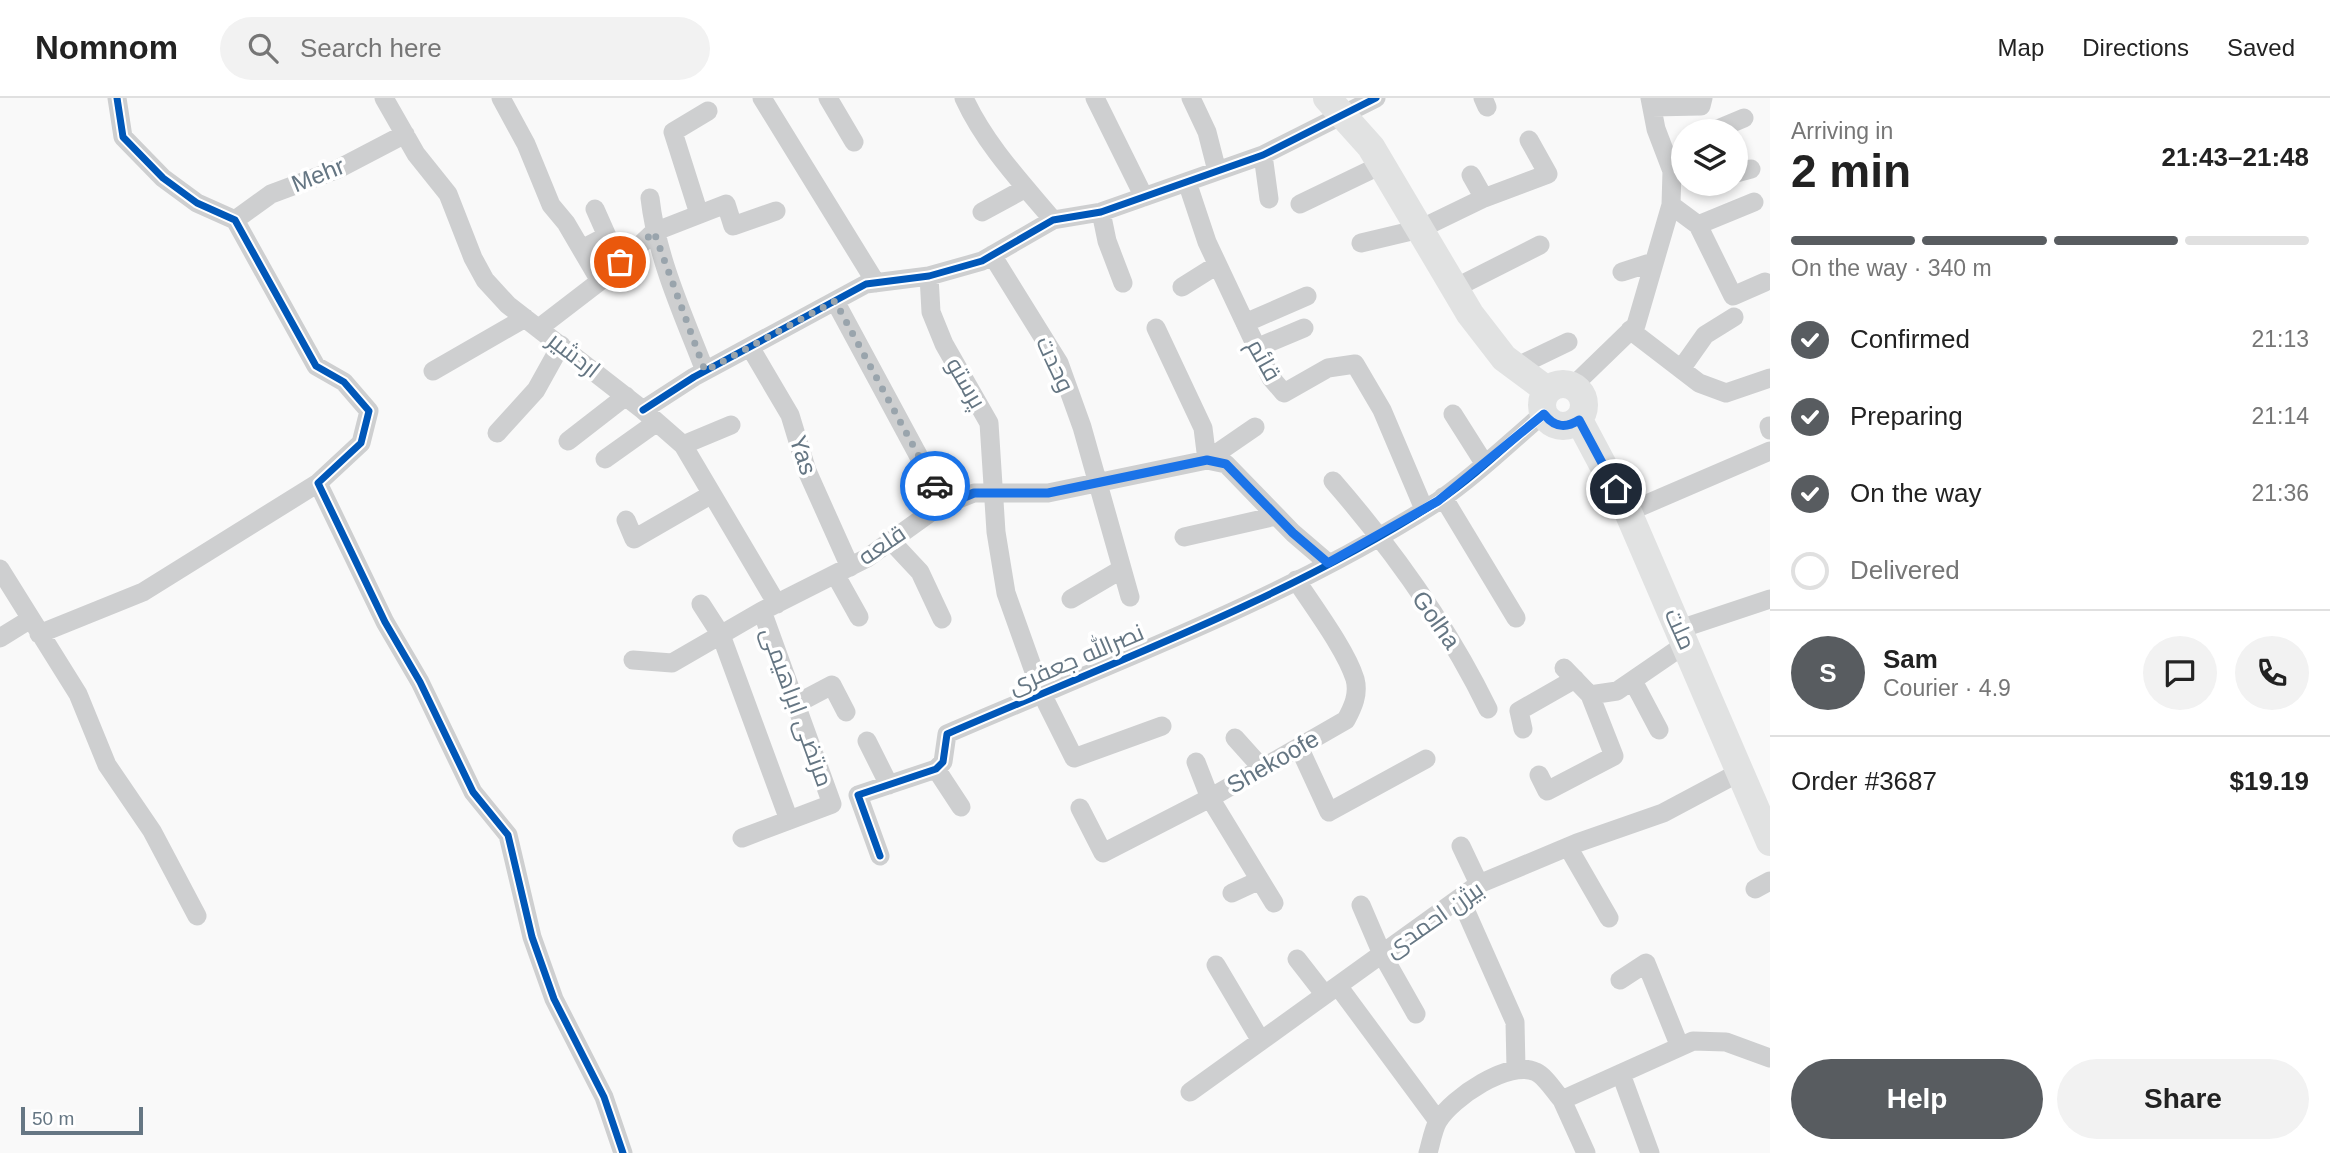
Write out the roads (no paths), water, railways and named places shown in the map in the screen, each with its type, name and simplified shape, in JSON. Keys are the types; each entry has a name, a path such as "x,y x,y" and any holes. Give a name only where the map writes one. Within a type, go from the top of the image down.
{"street":[{"path":"0,638 143,592 318,483 361,443 369,411 344,382 316,366 235,220 197,203 163,178 123,137 117,98"},
{"name":"اردشیر","path":"384,98 416,154 448,194 473,258 485,280 508,306 626,396 683,445 712,494 769,608"},
{"path":"501,98 526,144 551,205 566,223 600,281"},
{"path":"762,98 876,283"},
{"path":"828,98 854,142"},
{"path":"964,98 971,115 1053,220"},
{"path":"1095,98 1144,197"},
{"path":"1191,98 1207,132 1217,171"},
{"path":"605,459 650,416 705,371 866,284 929,276 982,261 1053,220 1101,212 1263,155 1334,107 1376,98"},
{"path":"1207,460 1226,464 1276,516 1328,563 1443,497 1636,325 1671,205 1672,172 1651,102 1700,106 1703,98"},
{"path":"1334,107 1371,148 1469,314 1504,358 1555,396"},
{"path":"699,215 673,132 708,111"},
{"name":"Mehr","path":"235,220 271,194 338,169 405,134"},
{"path":"1360,243 1420,229 1484,198 1548,174 1529,140"},
{"path":"1665,153 1671,150"},
{"path":"1263,155 1269,200"},
{"path":"1300,204 1381,166"},
{"path":"1471,175 1484,198"},
{"name":"قائم","path":"1187,181 1217,265 1271,378 1284,393 1328,368 1355,364 1382,410 1424,509"},
{"path":"982,212 1026,188"},
{"path":"650,198 654,232 705,371"},
{"path":"1698,225 1755,202"},
{"path":"433,371 532,323 600,281 654,232 726,204 733,226 776,212"},
{"path":"1671,205 1698,225 1733,296 1765,282"},
{"path":"582,249 607,236 594,209"},
{"path":"1101,212 1107,241 1123,283"},
{"path":"1455,288 1541,245"},
{"name":"وحدت","path":"992,255 1059,363 1082,427 1130,597"},
{"path":"1622,272 1653,262"},
{"path":"1182,287 1217,265"},
{"name":"پرستو","path":"929,276 931,312 944,344 989,424 996,533 1006,593 1042,694 1074,758 1162,726"},
{"path":"1245,323 1307,296"},
{"path":"835,301 945,505"},
{"path":"1681,369 1704,335 1734,317"},
{"path":"1156,328 1203,428 1207,460"},
{"path":"1256,348 1304,328"},
{"path":"1630,330 1699,383 1726,393 1770,378"},
{"path":"1518,366 1568,342"},
{"path":"498,433 536,390 561,345"},
{"name":"Yas","path":"750,347 790,415 859,617"},
{"path":"568,441 626,396"},
{"name":"ملت","path":"1555,396 1550,422 1570,426 1579,420 1628,512 1770,842"},
{"path":"1453,414 1484,463"},
{"path":"683,445 731,425"},
{"path":"1207,460 1255,427"},
{"path":"1628,512 1770,451"},
{"name":"قلعه","path":"633,660 672,663 843,570 945,505 974,493 1048,493 1207,460"},
{"name":"Golha","path":"1333,481 1380,534 1464,660 1488,709"},
{"path":"318,483 385,622 420,682 474,792 508,835 532,937 554,999 604,1097 624,1153"},
{"path":"626,520 634,539 712,494"},
{"path":"1443,497 1516,618"},
{"path":"1184,537 1276,516"},
{"path":"891,541 920,572 942,619"},
{"name":"نصرالله جعفری","path":"936,769 943,762 947,734 1238,611 1328,563"},
{"path":"0,569 78,694 107,765 152,831 197,916"},
{"path":"1071,599 1122,569"},
{"name":"Shekoofe","path":"1080,808 1103,853 1210,798 1346,720 1356,703 1355,679 1329,630 1296,580"},
{"path":"1590,695 1617,691 1633,681 1683,636 1770,599"},
{"path":"701,604 721,635 789,820 742,838"},
{"name":"مرتضی ابراهیمی","path":"769,608 796,704 832,804 789,820"},
{"path":"1523,729 1519,711 1569,673 1590,695 1614,756 1547,791 1539,775"},
{"path":"1633,681 1659,730"},
{"path":"796,704 832,685 846,712"},
{"path":"1235,738 1262,768"},
{"path":"867,741 889,785"},
{"path":"1298,747 1329,812 1426,759"},
{"path":"1196,762 1210,798 1274,903"},
{"path":"880,856 858,795 936,769 961,807"},
{"name":"بیژن احمدی","path":"1190,1092 1479,884 1568,847 1663,813 1740,772"},
{"path":"1461,846 1479,884"},
{"path":"1568,847 1609,918"},
{"path":"1232,893 1260,880"},
{"path":"1460,898 1515,1022 1516,1068"},
{"path":"1361,905 1382,954 1416,1014"},
{"path":"1297,959 1331,991 1438,1121"},
{"path":"1620,980 1646,963 1680,1047"},
{"path":"1216,965 1261,1041"},
{"path":"1562,1100 1693,1041 1726,1042 1770,1058"},
{"path":"1428,1153 1438,1121 1483,1082 1516,1068 1538,1072 1562,1100 1586,1153"},
{"path":"1620,1074 1650,1153"}]}
